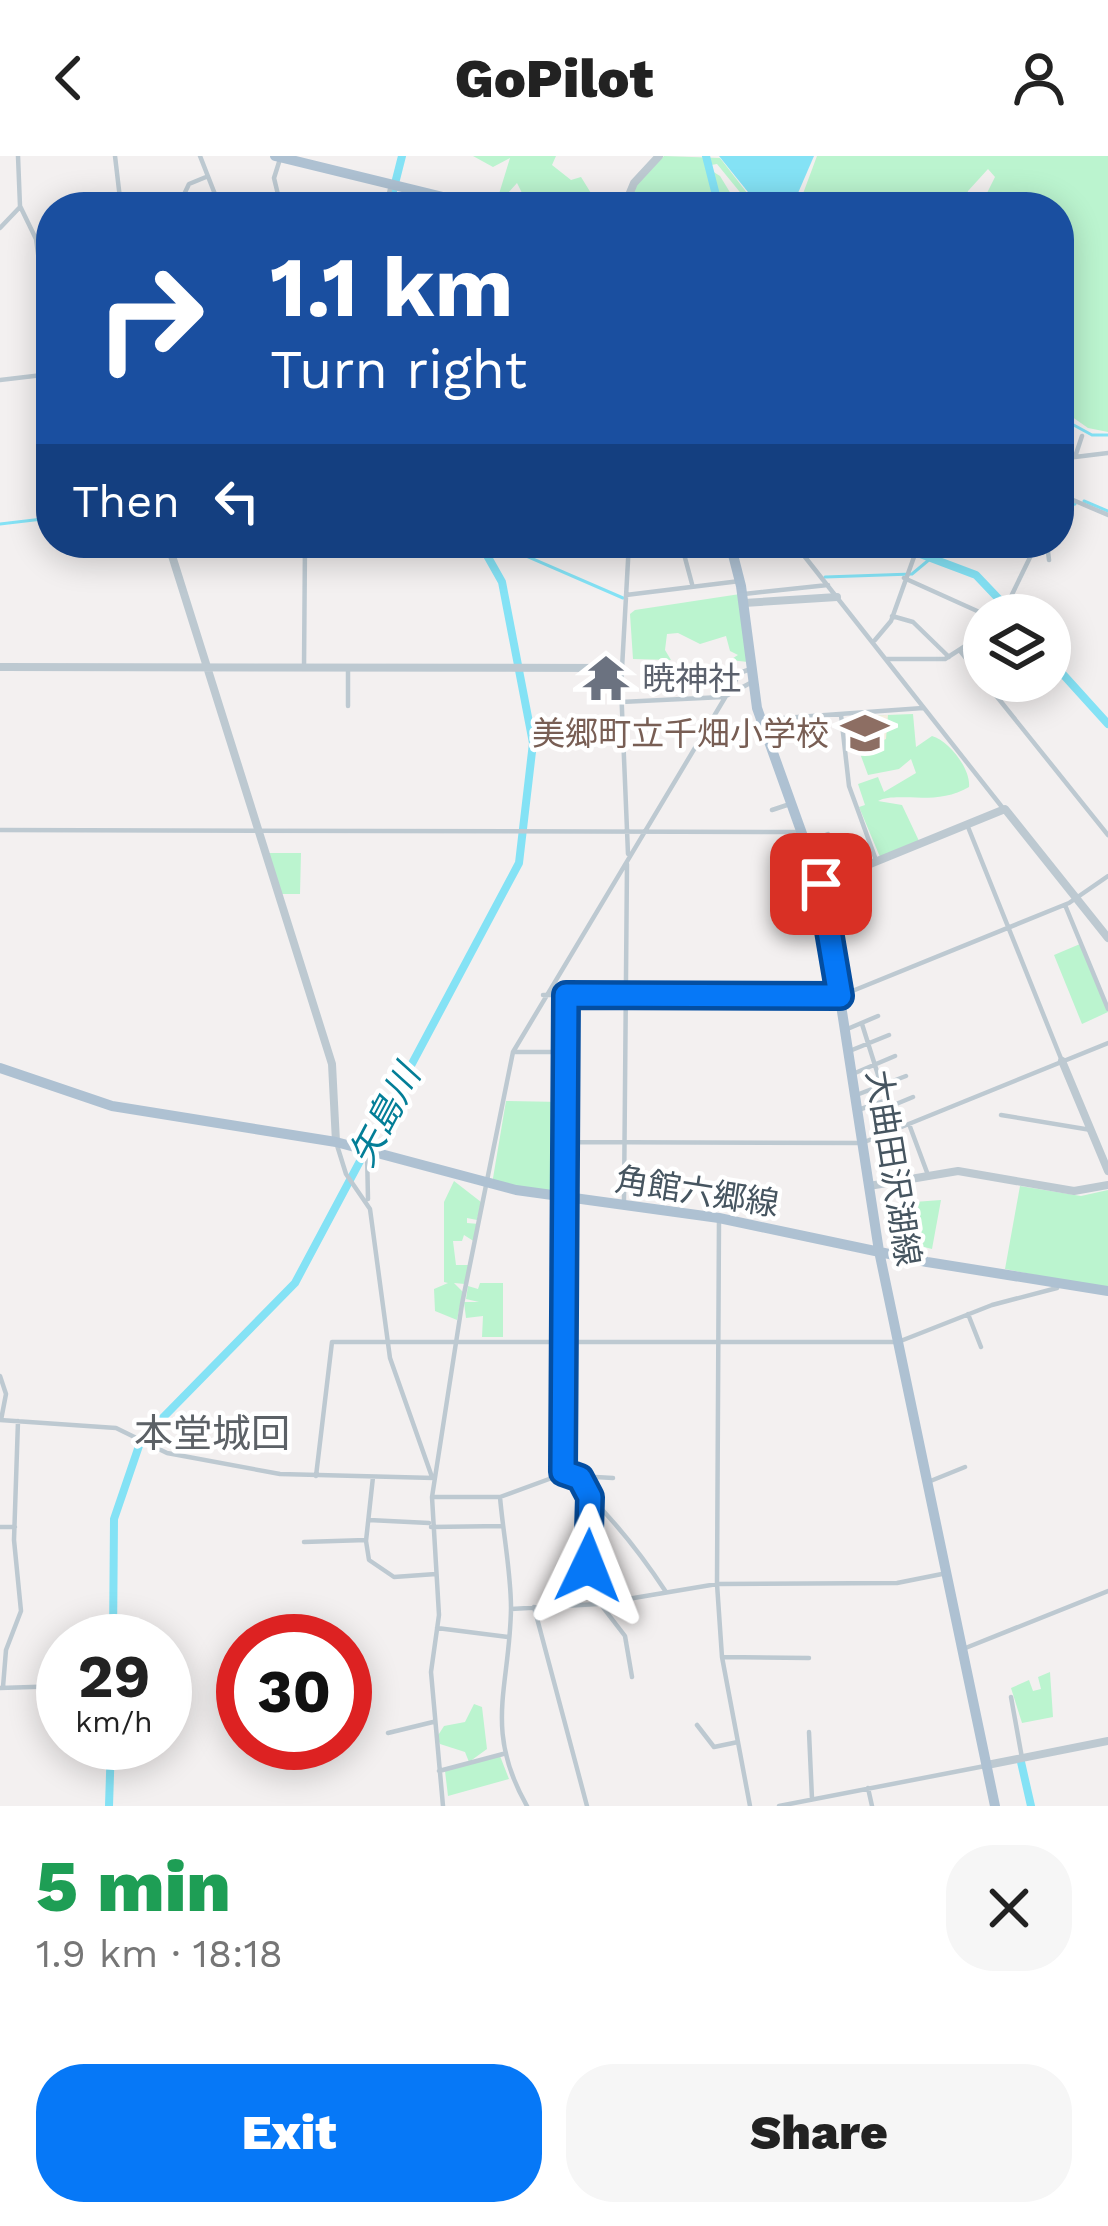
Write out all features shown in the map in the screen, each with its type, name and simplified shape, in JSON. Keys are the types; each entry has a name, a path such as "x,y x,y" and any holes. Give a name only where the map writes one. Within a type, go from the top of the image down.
{"main road":[{"path":"276,157 425,192"},
{"name":"大曲田沢湖線","path":"734,558 763,724 821,884 879,1251 995,1806"},
{"name":"角館六郷線","path":"0,1068 112,1106 336,1142 489,1185 719,1218 1108,1291"}],"street":[{"path":"18,156 20,206 36,239"},
{"path":"115,156 119,192"},
{"path":"200,156 213,192"},
{"path":"630,192 659,156"},
{"path":"276,157 277,192"},
{"path":"186,192 190,184 206,177"},
{"path":"391,192 393,184"},
{"path":"0,228 20,206"},
{"path":"0,380 36,376"},
{"path":"1082,436 1075,457 1108,453"},
{"path":"1074,501 1108,515"},
{"path":"173,558 332,1064 336,1142 348,1177 367,1201"},
{"path":"304,668 305,558"},
{"path":"624,1207 628,856 621,668 628,558"},
{"path":"685,558 692,585"},
{"path":"806,558 1108,938"},
{"path":"873,642 892,616 913,558"},
{"path":"1015,594 1030,558"},
{"path":"905,576 963,604"},
{"path":"626,598 692,585 837,597"},
{"path":"742,592 828,585"},
{"path":"892,616 914,622 950,657"},
{"path":"886,659 950,657 961,652 1108,835"},
{"path":"0,667 621,668"},
{"path":"348,668 348,706"},
{"path":"443,1806 431,1672 437,1628 433,1478 513,1052 739,673 753,675"},
{"path":"621,702 728,694 753,675"},
{"path":"763,724 924,707"},
{"path":"841,715 849,786 877,861"},
{"path":"772,810 791,803"},
{"path":"821,884 1005,809"},
{"path":"967,825 1108,1172"},
{"path":"0,830 644,832 803,837 828,833 844,875"},
{"path":"543,995 840,996 1078,900 1108,876"},
{"path":"1065,905 1108,1009"},
{"path":"564,1475 566,995"},
{"path":"864,1142 847,1030 878,1016"},
{"path":"862,1024 895,1129"},
{"path":"852,1050 889,1035"},
{"path":"565,1142 864,1142 1108,1043"},
{"path":"513,1052 565,1052"},
{"path":"856,1073 896,1056"},
{"path":"859,1094 906,1076"},
{"path":"861,1109 913,1097"},
{"path":"1000,1115 1090,1130"},
{"path":"908,1124 928,1175"},
{"path":"364,1151 387,1340 433,1478"},
{"path":"868,1186 958,1171 1074,1191 1103,1187 1103,1159"},
{"path":"719,1218 717,1583 722,1658 750,1806"},
{"path":"316,1476 330,1343 898,1342 968,1314 1069,1284"},
{"path":"968,1314 981,1347"},
{"path":"0,1376 5,1394 1,1420 116,1428 167,1453 252,1470 433,1478"},
{"path":"18,1421 15,1527 20,1617 7,1644 2,1688 36,1687"},
{"path":"928,1482 965,1467"},
{"path":"432,1497 500,1497 564,1475 613,1478"},
{"path":"373,1477 366,1540 372,1563 394,1577 436,1574"},
{"path":"580,1478 666,1592"},
{"path":"500,1497 511,1609 500,1707 503,1754 527,1806"},
{"path":"590,1497 588,1566 598,1604 625,1636 632,1676"},
{"path":"369,1520 503,1526"},
{"path":"0,1527 15,1527"},
{"path":"304,1541 366,1540"},
{"path":"511,1609 598,1604 717,1583 898,1583 948,1573"},
{"path":"964,1649 1108,1591"},
{"path":"534,1607 587,1806"},
{"path":"437,1628 508,1637"},
{"path":"722,1658 808,1658"},
{"path":"1011,1697 1022,1758"},
{"path":"388,1733 433,1722"},
{"path":"697,1725 714,1747 738,1742"},
{"path":"808,1732 812,1799"},
{"path":"779,1806 1108,1741"},
{"path":"440,1771 503,1754"},
{"path":"868,1788 872,1806"}],"green space":[{"path":"473,156 556,156 552,165 571,180 581,177 590,192 522,192 517,183 509,192 500,192 510,158 493,167"},
{"path":"664,156 720,158 746,192 740,192 717,164 711,165 712,171 730,192 632,192"},
{"path":"817,156 1108,156 1108,432 1088,428 1074,418 1074,192 988,192 995,177 988,169 968,192 804,192"},
{"path":"740,594 748,662 730,660 738,655 730,651 726,636 700,644 678,633 667,634 665,650 671,660 633,659 630,614 635,610"},
{"path":"913,714 916,747 932,736 945,744 963,764 969,787 931,798 878,801 902,805 919,841 880,857 859,807 865,805 858,784 878,777 884,792 916,773 911,759 899,769 868,775 851,729 861,716"},
{"path":"269,853 301,853 300,894 281,894"},
{"path":"1080,944 1108,1012 1082,1024 1054,955"},
{"path":"506,1101 562,1102 562,1192 492,1184"},
{"path":"454,1181 481,1202 477,1220 467,1218 467,1223 479,1224 475,1242 464,1235 462,1241 453,1241 456,1265 469,1265 465,1284 454,1283 463,1292 457,1320 435,1311 434,1289 448,1283 444,1282 444,1202"},
{"path":"1020,1186 1081,1196 1108,1190 1108,1289 1005,1269"},
{"path":"941,1200 932,1249 920,1246 922,1224 887,1226 886,1219 898,1213 910,1220 914,1202"},
{"path":"480,1283 503,1283 503,1337 482,1337 483,1316 466,1318 464,1302 479,1302 466,1299 468,1286 478,1289"},
{"path":"1050,1672 1053,1717 1022,1723 1011,1688 1029,1680 1033,1691 1041,1689 1038,1677"},
{"path":"474,1704 482,1707 487,1749 469,1762 465,1752 440,1744 437,1737 444,1726 465,1722"},
{"path":"500,1756 509,1779 448,1796 445,1771"}],"sand":[{"path":"888,715 886,739 857,752 851,729 861,716"}],"water":[{"path":"719,156 814,156 798,192 748,192"}],"waterway":[{"name":"矢島川","path":"393,192 402,156"},
{"path":"706,156 715,192"},
{"path":"1074,425 1092,435 1108,435"},
{"path":"1084,501 1108,511"},
{"path":"0,524 36,520"},
{"name":"矢島川","path":"113,1614 114,1519 141,1440 295,1283 519,863 533,743 502,582 488,558"},
{"path":"531,558 623,598"},
{"path":"825,577 912,574 930,558"},
{"path":"931,558 976,575 994,594"},
{"path":"1071,683 1108,724"},
{"path":"1021,1762 1031,1806"},
{"name":"矢島川","path":"109,1806 110,1770"}],"place":[{"name":"暁神社","path":"606,678"},
{"name":"美郷町立千畑小学校","path":"865,733"}],"district":[{"name":"本堂城回","path":"212,1433"}],"route":[{"path":"588,1566 590,1497 580,1478 563,1472 566,995 840,996 821,884"}]}
